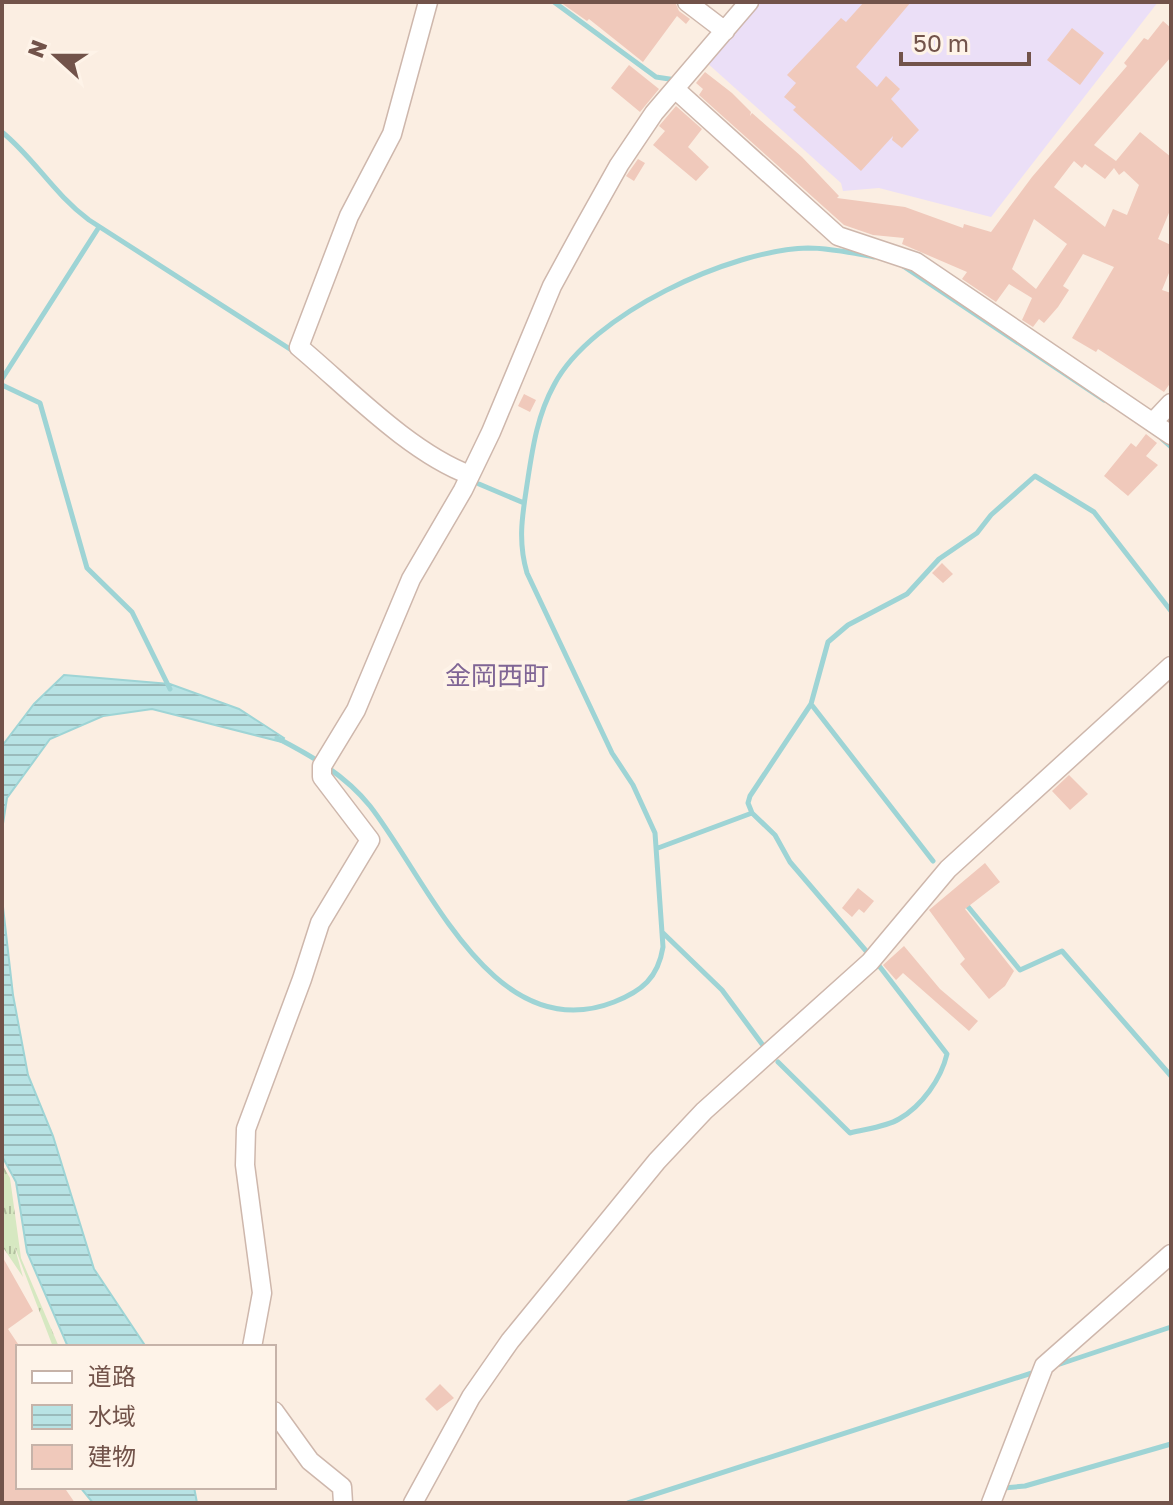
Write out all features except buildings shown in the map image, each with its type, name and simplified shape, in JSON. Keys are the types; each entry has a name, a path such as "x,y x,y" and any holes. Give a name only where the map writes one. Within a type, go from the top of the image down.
{"street":[{"path":"428,2 392,134 349,216 299,347 399,431 454,470 470,475"},
{"path":"687,2 721,28"},
{"path":"252,1345 262,1293 245,1165 246,1129 320,923 370,840 322,777 324,762 356,710 411,579 470,475 552,286 619,165 721,28 749,2"},
{"path":"675,89 838,236 916,262 1068,367 1155,420 1171,435"},
{"path":"1155,420 1171,403"},
{"path":"413,1503 471,1397 510,1341 657,1161 704,1111 870,962 948,869 1171,666"},
{"path":"991,1503 1044,1366 1171,1254"},
{"path":"276,1414 310,1461 342,1487 343,1503"}],"shaded area":[{"path":"757,2 1158,2 991,217 879,188 843,191 841,183 706,62"}],"green space":[{"path":"2,1164 10,1178 21,1258 58,1345 52,1345 14,1245 23,1277 2,1246"}],"water":[{"path":"64,675 170,684 239,709 284,738 282,742 152,709 103,716 50,739 7,798 2,830 2,746 34,704"},
{"path":"2,898 13,995 28,1075 53,1136 94,1269 145,1345 67,1345 27,1252 16,1182 2,1156"},
{"path":"82,1489 194,1489 197,1503 93,1503"}],"waterway":[{"path":"554,2 656,77 676,80"},
{"path":"2,132 89,220 293,351"},
{"path":"2,379 99,227"},
{"path":"277,738 327,767 360,795 393,838 441,914 469,950 500,981 534,1002 571,1010 614,1002 640,988 653,975 663,947 655,833 633,785 612,753 527,573 522,549 524,502 540,418 548,396 572,359 598,334 666,291 741,260 776,252 816,248 874,257"},
{"path":"903,266 1104,400"},
{"path":"2,385 40,403 87,568 132,612 170,689"},
{"path":"1162,439 1171,447"},
{"path":"752,813 748,803 750,796 811,704 828,642 848,625 907,594 939,559 977,533 991,515 1035,476 1094,512 1171,611"},
{"path":"479,484 524,503"},
{"path":"811,704 933,861"},
{"path":"658,848 752,813 775,835 790,862 867,952"},
{"path":"965,903 1020,970 1062,951 1171,1076"},
{"path":"662,932 722,990 762,1044"},
{"path":"778,1062 850,1133 894,1122 915,1107 935,1082 947,1054 880,967"},
{"path":"1057,1365 1171,1327"},
{"path":"628,1503 1035,1372"},
{"path":"1004,1488 1025,1486 1171,1444"}],"district":[{"name":"金岡西町","path":"497,675"}]}
